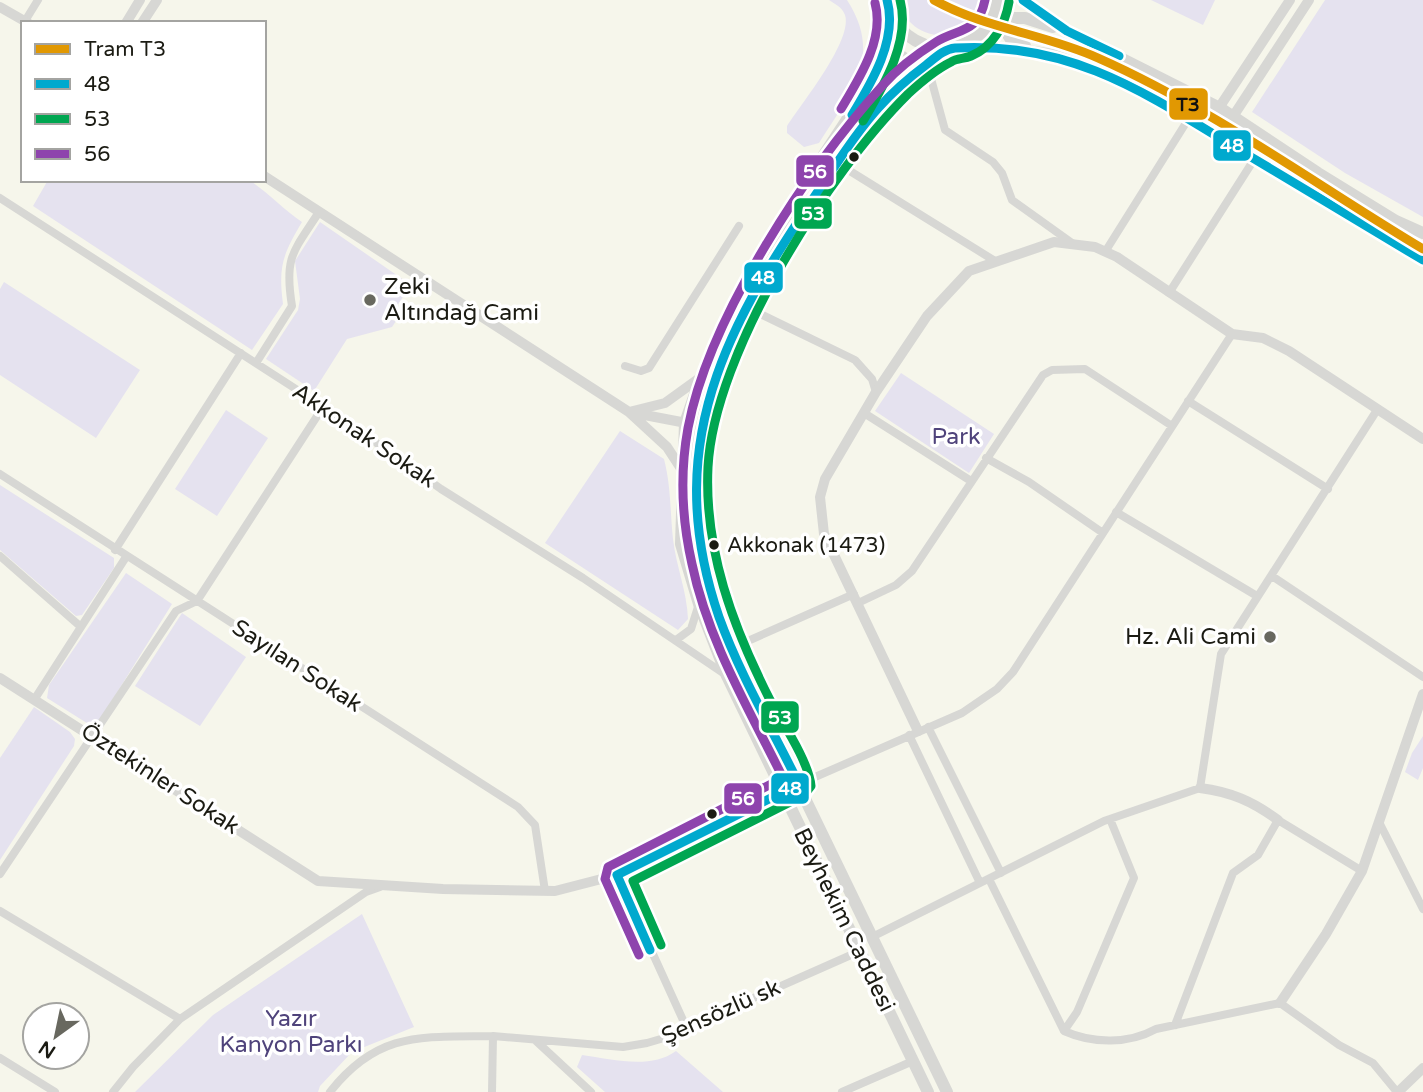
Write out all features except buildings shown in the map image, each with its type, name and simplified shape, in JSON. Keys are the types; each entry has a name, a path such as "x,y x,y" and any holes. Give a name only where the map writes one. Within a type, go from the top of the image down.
{"main road":[{"path":"880,0 890,9 902,32 915,42 931,48 1009,48 1053,55"},
{"name":"Beyhekim Caddesi","path":"947,1092 732,648 715,605 699,525 695,461 702,426 720,370 748,308 774,261 837,163 867,118 909,77 951,48 982,33 993,16 998,0"},
{"path":"1023,0 1067,31 1220,108 1385,214 1423,233"},
{"name":"Beyhekim Caddesi","path":"890,9 881,58 869,89 812,173 737,300 701,377 685,423 681,544 699,604 727,676 928,1092"},
{"path":"1067,31 1019,17 1009,21 1006,32 1012,41 1124,81 1423,260"},
{"path":"881,58 895,54 904,57 909,65 909,77"}],"street":[{"path":"28,21 38,0"},
{"path":"127,21 141,0"},
{"path":"143,21 157,0"},
{"path":"1205,129 1290,0"},
{"path":"1219,138 1234,119 1309,0"},
{"path":"0,7 25,21"},
{"path":"927,64 945,130 993,162 1002,173 1012,200 1072,243"},
{"path":"1105,252 1189,118"},
{"path":"1169,293 1255,158"},
{"path":"837,163 995,261"},
{"path":"266,177 629,412 667,447 682,470"},
{"name":"Akkonak Sokak","path":"0,198 241,353 727,676"},
{"path":"256,363 292,306 287,274 291,254 319,212"},
{"path":"625,366 641,371 649,368 739,226"},
{"path":"1423,439 1289,351 1263,338 1232,334 1105,252 1072,243 1054,242 970,271 927,316 876,392 825,479 820,497 824,534 919,731 985,881 1065,1031 1082,1039 1117,1040 1141,1037 1156,1029 1280,1003 1326,934 1362,871 1423,694"},
{"path":"748,308 855,360 872,379 876,392"},
{"path":"113,1092 180,1019 366,892 383,886 545,891 617,875 799,784 962,713 998,689 1013,672 1232,334"},
{"path":"115,550 241,353"},
{"path":"732,648 896,585 912,570 1031,388 1052,370 1085,369 1172,426"},
{"path":"629,412 665,403 701,377"},
{"path":"1188,401 1328,488"},
{"path":"0,874 176,611 197,601 323,407"},
{"path":"1200,788 1221,654 1377,410"},
{"path":"629,412 702,426"},
{"path":"864,413 971,481"},
{"path":"986,458 1030,482 1102,533"},
{"name":"Sayılan Sokak","path":"0,474 518,807 535,825 545,891"},
{"path":"1116,512 1257,596"},
{"path":"0,556 81,627"},
{"path":"34,701 126,557"},
{"path":"1272,576 1423,677"},
{"path":"676,640 691,629 699,604"},
{"name":"Öztekinler Sokak","path":"0,678 94,735 318,881 383,886"},
{"path":"919,731 1001,873"},
{"path":"873,937 1110,819 1200,788 1226,791 1254,802 1278,820 1362,871"},
{"path":"1065,1031 1077,1012 1134,878 1110,819"},
{"path":"1175,1025 1233,873 1258,855 1278,820"},
{"path":"1379,822 1423,909"},
{"path":"617,875 688,1031"},
{"path":"0,911 180,1019"},
{"name":"Şensözlü sk","path":"330,1092 346,1071 366,1055 405,1041 493,1036 623,1047 688,1031 740,1004 859,951"},
{"path":"1280,1003 1339,1045 1373,1063 1398,1092 1423,1068"},
{"path":"492,1092 493,1036"},
{"path":"535,1040 591,1092"},
{"path":"0,1058 55,1092"},
{"path":"842,1092 913,1061"}],"green space":[{"path":"829,0 847,0 858,20 863,40 863,57 842,108 819,143 804,147 787,133 787,126 814,87 841,40 845,15"},
{"path":"898,0 985,0 978,15 968,26 955,33 942,35 928,33 915,26 905,15"},
{"path":"1151,0 1215,0 1203,25"},
{"path":"1325,0 1423,0 1423,217 1345,173 1252,112"},
{"path":"47,182 252,182 302,222 284,261 281,280 283,304 252,350 33,206"},
{"path":"320,222 411,285 388,319 396,321 392,327 347,339 314,391 266,359 298,310 300,299 295,261"},
{"path":"4,282 140,370 96,438 0,375 0,289"},
{"name":"Park","path":"901,373 994,434 969,473 875,411"},
{"path":"226,410 268,438 217,516 175,489"},
{"path":"620,431 664,459 674,549 688,619 678,630 545,543"},
{"path":"0,485 114,558 114,568 82,615 76,616 0,550"},
{"path":"126,573 172,604 98,723 90,725 47,698 49,685"},
{"path":"182,613 246,657 200,726 135,686"},
{"path":"34,707 70,732 75,739 74,746 0,860 0,758"},
{"path":"1423,736 1423,768 1418,780 1405,772 1412,753"},
{"name":"Yazır Kanyon Parkı","path":"362,914 414,1027 352,1052 320,1086 318,1092 135,1092 213,1015"},
{"path":"676,1051 723,1092 605,1092 577,1067 582,1055 643,1062 666,1057"}],"tram line":[{"name":"T3","path":"934,0 974,18 1078,50 1141,78 1223,124 1423,249"}],"transit line":[{"name":"48","path":"852,115 875,74 886,45 889,30 887,0"},
{"name":"53","path":"863,121 879,94 898,47 902,31 900,0"},
{"name":"56","path":"639,955 605,879 608,867 783,778 719,647 708,620 692,564 684,513 683,479 685,445 699,385 739,293 765,246 824,158 889,79 929,47 972,25 978,19 985,0"},
{"name":"48","path":"1023,0 1067,31 1119,56"},
{"name":"53","path":"661,945 633,881 804,795 811,786 800,754 770,700 744,644 716,558 708,498 708,467 715,421 731,372 780,267 844,170 877,128 918,85 945,65 979,52 992,41 1001,27 1009,2"},
{"name":"56","path":"841,109 862,72 873,44 877,17 875,3"},
{"name":"48","path":"650,950 617,875 799,784 746,681 719,617 702,550 697,488 702,430 717,375 740,321 769,268 849,146 878,108 900,86 940,54 955,48 998,48 1037,53 1074,63 1143,93 1177,112 1423,260"}],"place":[{"name":"Zeki Altındağ Cami","path":"370,300"},
{"name":"Akkonak (1473)","path":"714,545"},
{"name":"Hz. Ali Cami","path":"1270,637"}]}
